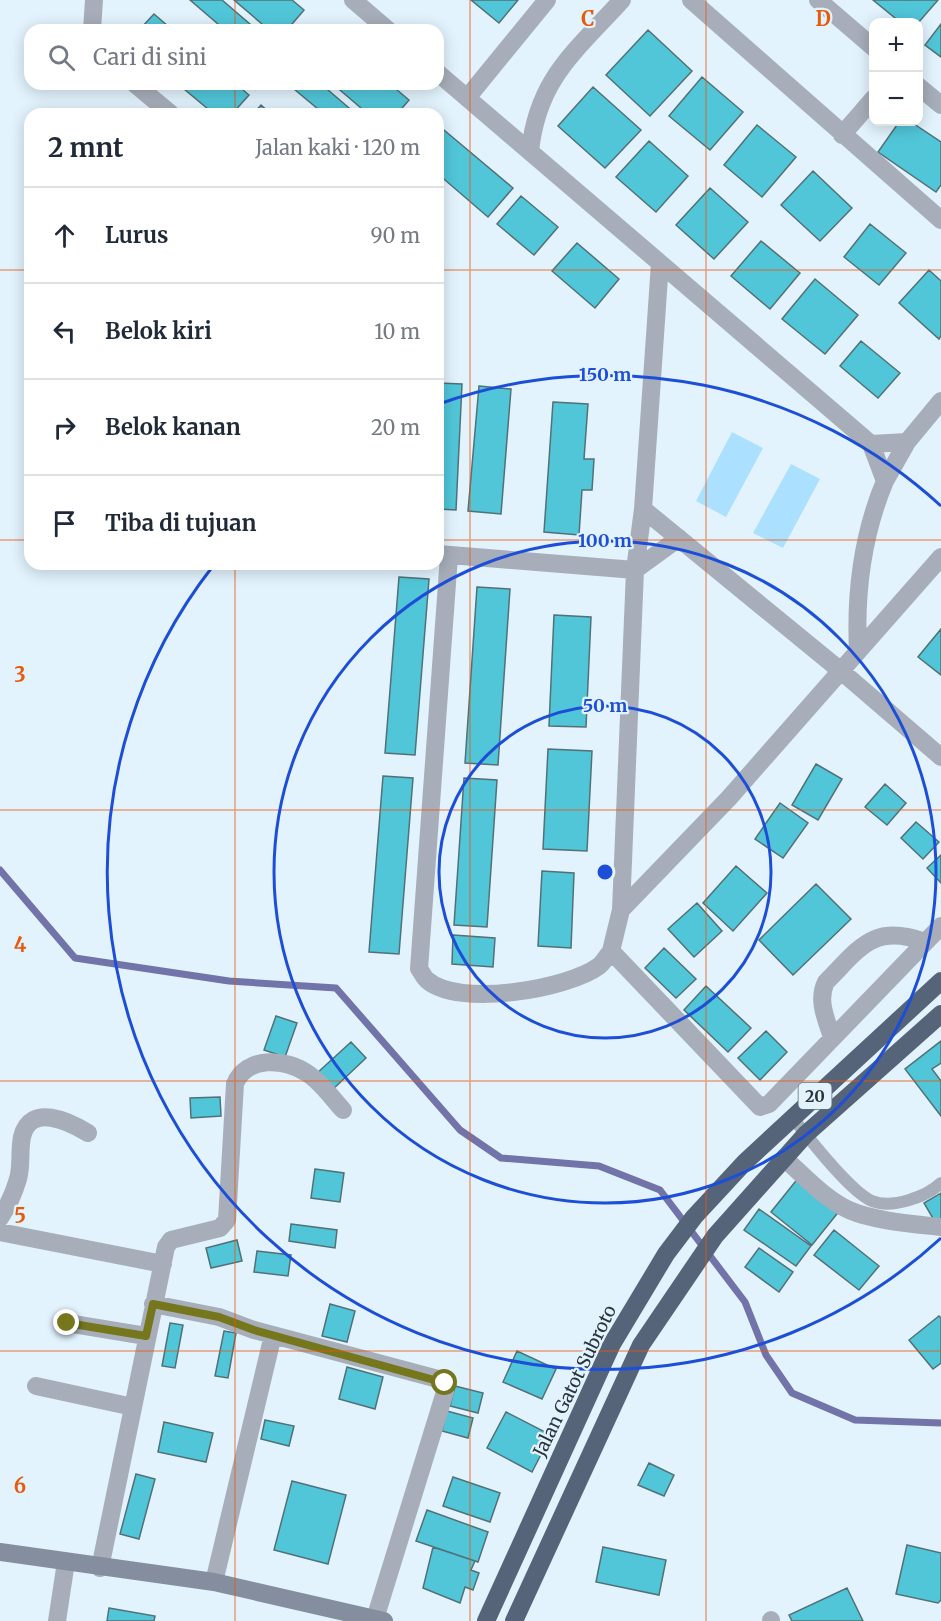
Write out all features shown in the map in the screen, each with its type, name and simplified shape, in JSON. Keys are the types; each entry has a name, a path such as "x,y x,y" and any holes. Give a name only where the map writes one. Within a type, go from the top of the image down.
{"highway":[{"name":"Jalan Gatot Subroto","path":"486,1621 612,1344 666,1254 694,1217 745,1162 941,981"},
{"name":"20","path":"514,1621 641,1345 715,1236 806,1134 941,1014"}],"street":[{"path":"92,24 94,0"},
{"path":"353,0 381,24"},
{"path":"467,98 547,0"},
{"path":"530,151 536,114 547,88 558,71 622,0"},
{"path":"691,0 941,220"},
{"path":"818,0 869,45"},
{"path":"444,78 871,444 885,481"},
{"path":"142,90 164,108"},
{"path":"923,90 941,105"},
{"path":"842,135 869,103"},
{"path":"442,570 419,969 427,980 452,992 518,992 542,988 589,972 601,965 611,951 621,910 635,570 642,509 660,263"},
{"path":"858,651 856,616 860,568 870,519 885,481 907,442 941,401"},
{"path":"871,444 907,442"},
{"path":"642,509 841,671 941,757"},
{"path":"444,555 635,570 679,538"},
{"path":"621,910 729,798 941,557"},
{"path":"611,951 756,1105 769,1104 832,1036 941,926"},
{"path":"832,1036 823,1004 822,990 826,982 856,951 872,938 880,935 909,937 925,942"},
{"path":"100,1568 146,1336 171,1240 220,1228 227,1220 235,1084 243,1069 256,1063 275,1063 306,1072 343,1110"},
{"path":"0,1218 8,1207 18,1179 22,1134 29,1123 47,1117 67,1120 88,1133"},
{"path":"784,1158 834,1201 849,1210 867,1216 941,1227"},
{"path":"0,1232 163,1264"},
{"path":"0,1552 100,1568 214,1582 379,1620 431,1441 445,1383 273,1335 219,1317 153,1304"},
{"path":"67,1323 146,1336"},
{"path":"214,1582 273,1335"},
{"path":"36,1386 133,1407"},
{"path":"57,1621 66,1562"}],"lane":[{"path":"792,1117 842,1177 872,1202 906,1202 941,1183"}],"shaded area":[{"path":"732,432 763,448 726,517 696,501"},
{"path":"791,464 820,479 783,548 753,533"}],"building":[{"path":"190,0 222,0 250,24 218,24"},
{"path":"234,0 292,0 304,10 292,24 262,24"},
{"path":"471,0 518,0 499,23"},
{"path":"873,0 938,0 922,18 895,18"},
{"path":"154,14 166,24 145,24"},
{"path":"941,24 941,57 925,45"},
{"path":"648,30 692,71 650,116 606,75"},
{"path":"702,77 743,112 710,150 669,116"},
{"path":"593,87 641,130 605,168 558,126"},
{"path":"185,90 243,90 249,95 237,108 207,108"},
{"path":"295,90 328,90 349,108 317,108"},
{"path":"340,90 397,90 409,100 402,108 361,108"},
{"path":"757,125 796,157 762,197 724,165"},
{"path":"896,126 917,126 941,142 941,185 936,192 878,152"},
{"path":"444,130 513,188 488,217 444,179"},
{"path":"649,141 688,176 656,212 616,177"},
{"path":"813,171 852,208 820,241 781,205"},
{"path":"710,188 748,222 714,259 676,225"},
{"path":"521,196 558,227 534,255 497,224"},
{"path":"870,224 906,253 879,285 844,257"},
{"path":"761,241 800,273 770,309 731,276"},
{"path":"577,243 619,279 595,308 552,271"},
{"path":"929,270 941,281 941,336 939,339 899,303"},
{"path":"815,279 858,315 825,354 782,319"},
{"path":"861,341 900,373 878,398 840,366"},
{"path":"444,383 462,384 456,510 444,509"},
{"path":"479,386 511,389 501,514 468,511"},
{"path":"553,402 588,404 584,459 594,459 592,490 582,490 579,535 544,532"},
{"path":"399,577 429,579 415,755 385,753"},
{"path":"477,587 510,589 498,765 465,763"},
{"path":"554,615 591,617 586,727 549,726"},
{"path":"941,629 941,675 918,657"},
{"path":"548,749 592,751 587,851 543,849"},
{"path":"816,764 842,779 818,820 792,805"},
{"path":"383,776 413,778 399,954 369,952"},
{"path":"464,778 497,780 487,927 454,925"},
{"path":"885,784 906,803 887,825 865,807"},
{"path":"780,803 808,823 783,858 755,839"},
{"path":"916,822 939,842 923,859 901,838"},
{"path":"941,855 941,883 927,868"},
{"path":"736,866 767,893 733,931 703,903"},
{"path":"542,871 574,873 571,948 538,946"},
{"path":"816,884 851,919 793,975 759,940"},
{"path":"697,903 722,931 694,957 668,929"},
{"path":"453,935 495,938 493,967 452,964"},
{"path":"664,948 696,979 676,998 645,968"},
{"path":"706,986 751,1028 728,1052 684,1010"},
{"path":"276,1016 297,1023 285,1057 264,1050"},
{"path":"766,1031 787,1052 760,1080 738,1058"},
{"path":"941,1041 941,1063 932,1069 941,1081 941,1116 905,1069"},
{"path":"351,1042 366,1058 331,1091 315,1075"},
{"path":"220,1097 221,1116 191,1118 190,1098"},
{"path":"315,1169 344,1173 340,1202 311,1198"},
{"path":"799,1177 840,1210 812,1245 771,1212"},
{"path":"941,1193 941,1218 935,1222 924,1203"},
{"path":"759,1209 811,1246 796,1266 744,1230"},
{"path":"291,1224 337,1230 335,1248 289,1241"},
{"path":"834,1230 879,1266 859,1290 814,1255"},
{"path":"237,1240 242,1261 211,1268 206,1248"},
{"path":"759,1248 793,1272 779,1292 745,1267"},
{"path":"257,1251 291,1255 288,1276 254,1272"},
{"path":"330,1304 355,1311 347,1342 322,1336"},
{"path":"939,1316 941,1318 941,1363 933,1369 909,1340"},
{"path":"170,1323 183,1325 175,1368 162,1366"},
{"path":"224,1331 236,1333 228,1378 215,1376"},
{"path":"517,1351 556,1369 542,1399 503,1382"},
{"path":"347,1367 383,1377 375,1409 339,1399"},
{"path":"455,1386 483,1393 478,1413 450,1406"},
{"path":"447,1411 473,1418 468,1438 442,1431"},
{"path":"506,1412 551,1435 532,1472 487,1448"},
{"path":"265,1420 294,1426 289,1446 261,1439"},
{"path":"164,1422 213,1433 206,1462 158,1452"},
{"path":"649,1463 674,1475 664,1496 638,1485"},
{"path":"136,1474 155,1479 139,1539 120,1534"},
{"path":"453,1477 500,1493 490,1522 443,1506"},
{"path":"292,1481 346,1495 328,1564 274,1550"},
{"path":"427,1510 488,1532 478,1562 416,1541"},
{"path":"907,1545 941,1553 941,1600 938,1603 896,1594"},
{"path":"433,1547 475,1561 471,1570 479,1573 473,1590 465,1587 460,1603 423,1588"},
{"path":"603,1547 666,1560 659,1595 596,1582"},
{"path":"847,1588 863,1621 792,1621 789,1615"},
{"path":"109,1608 155,1616 154,1621 107,1621"}],"waterway":[{"path":"0,870 75,958 229,981 336,988 460,1130 501,1158 599,1166 660,1190 745,1302 766,1355 792,1393 855,1420 941,1423"}],"route":[{"path":"67,1323 146,1336 153,1304 219,1317 254,1330 442,1380 445,1383"}]}
